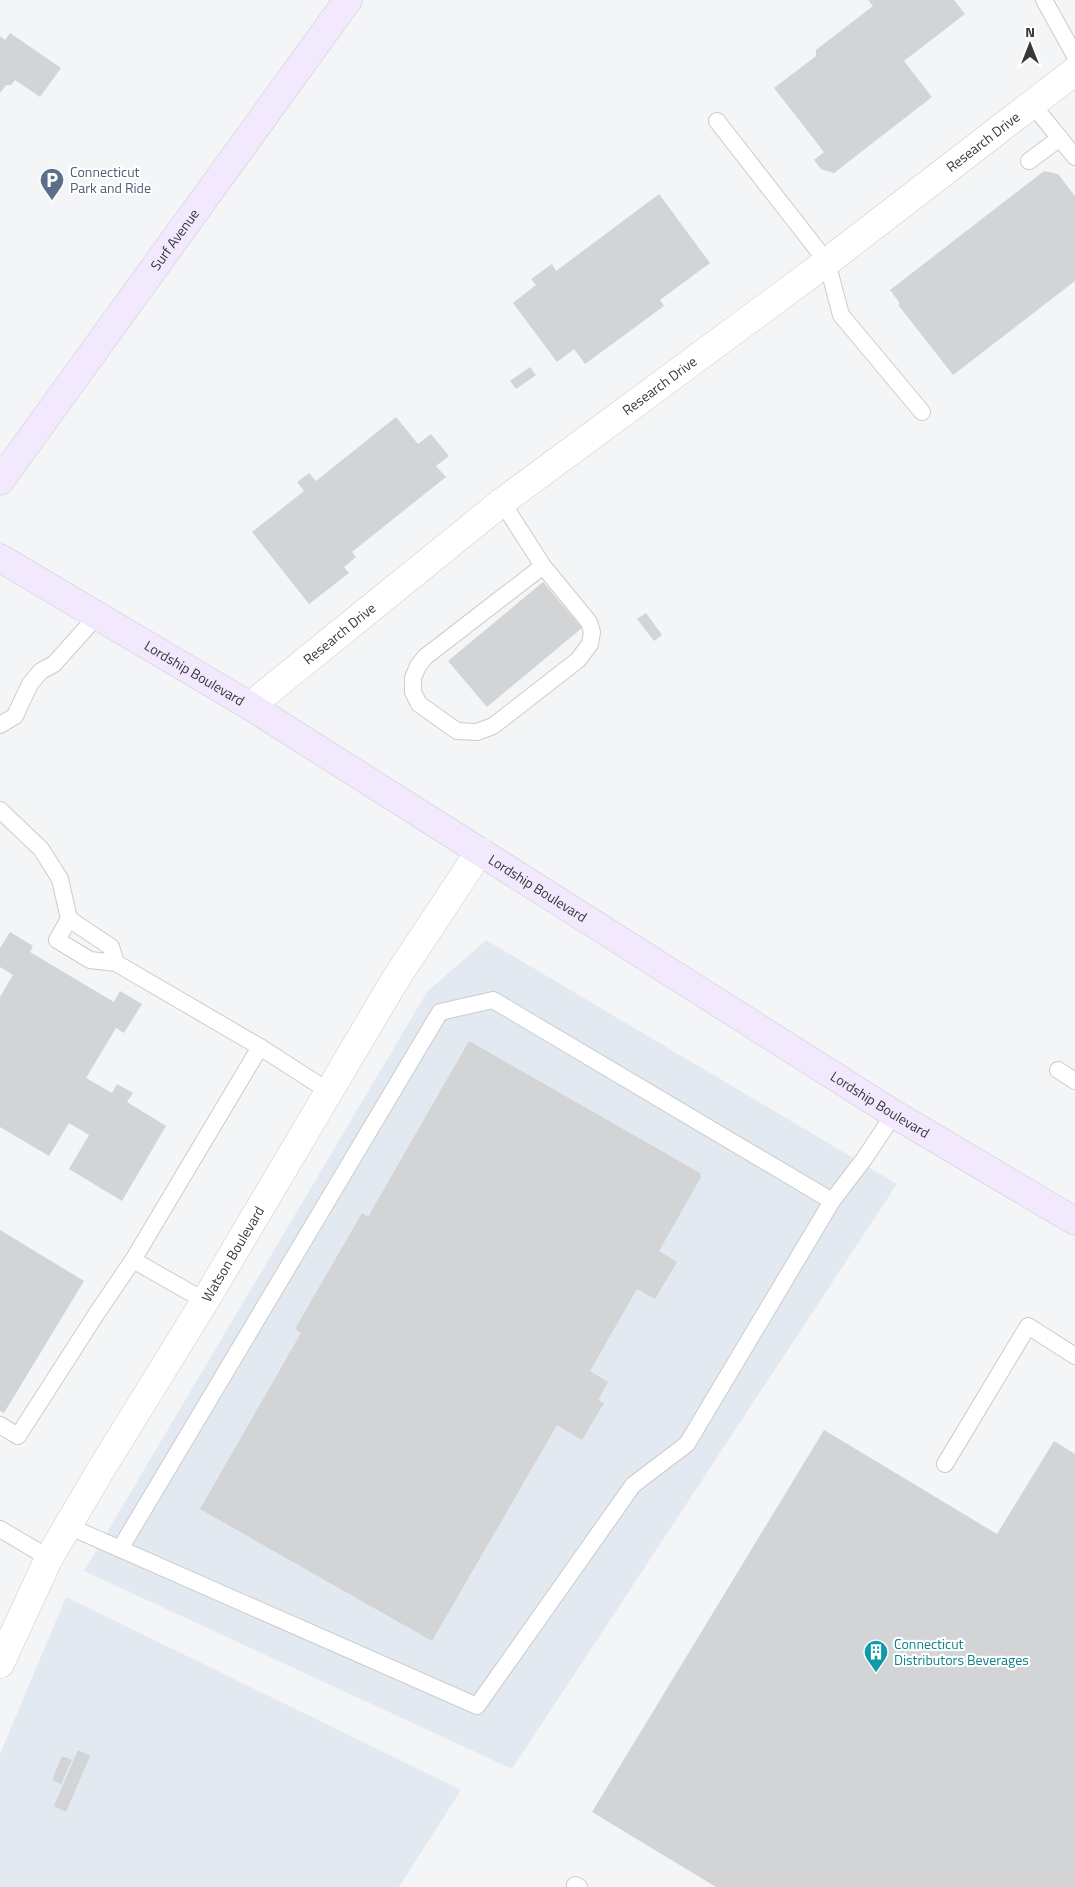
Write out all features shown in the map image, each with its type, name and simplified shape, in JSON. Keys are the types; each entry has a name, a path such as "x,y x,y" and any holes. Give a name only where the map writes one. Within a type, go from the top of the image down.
{"main road":[{"name":"Surf Avenue","path":"0,480 348,0"},
{"name":"Lordship Boulevard","path":"0,558 250,706 894,1114 1075,1221"}],"street":[{"name":"Research Drive","path":"250,706 502,502 827,262 1075,72"},
{"name":"Watson Boulevard","path":"0,1664 49,1558 100,1471 205,1301 395,980 480,851"}],"lane":[{"path":"1044,0 1075,56"},
{"path":"1032,104 1075,157"},
{"path":"717,121 827,262 841,315 922,412"},
{"path":"1029,161 1060,138"},
{"path":"502,502 543,566 589,622 592,632 590,644 578,660 493,726 477,732 457,731 419,704 413,692 413,678 418,666 425,657 543,566"},
{"path":"0,725 15,716 30,684 41,671 54,664 97,616"},
{"path":"0,810 41,849 60,880 69,919 57,940 90,960 116,963 260,1047 330,1092"},
{"path":"69,919 111,947 116,963"},
{"path":"120,1549 440,1012 493,1000 832,1201"},
{"path":"0,1426 18,1436 97,1313 134,1260 260,1047"},
{"path":"1058,1070 1075,1081"},
{"path":"68,1526 477,1706 633,1485 687,1444 832,1201 864,1159 894,1114"},
{"path":"134,1260 205,1301"},
{"path":"945,1464 1028,1326 1075,1356"},
{"path":"0,1529 49,1558"}],"shaded area":[{"path":"486,940 897,1184 512,1769 84,1571 427,992"},
{"path":"66,1597 461,1790 399,1887 0,1887 0,1754"}],"building":[{"path":"868,0 954,0 965,14 904,61 932,97 834,173 821,169 814,160 824,152 774,88 816,56 816,50 873,6"},
{"path":"10,33 61,68 40,97 15,80 11,85 6,85 0,93 0,36 5,40"},
{"path":"1044,171 1058,174 1075,196 1075,281 953,375 899,306 899,302 890,290"},
{"path":"659,194 710,263 660,300 664,306 585,364 574,349 557,362 513,303 536,285 531,279 552,264 556,271"},
{"path":"530,367 536,375 516,389 510,381"},
{"path":"396,417 418,444 431,434 449,456 436,466 446,477 352,552 356,557 344,567 349,573 309,604 252,532 304,491 297,482 309,473 316,481"},
{"path":"543,582 582,628 487,707 448,661"},
{"path":"646,613 662,635 654,641 637,619"},
{"path":"10,932 33,946 30,952 114,1002 120,991 142,1004 124,1033 116,1028 86,1078 112,1093 117,1084 133,1093 127,1102 166,1126 122,1201 69,1169 89,1135 69,1123 49,1156 0,1127 0,997 13,975 0,967 0,948"},
{"path":"469,1041 700,1173 701,1177 659,1251 677,1262 655,1299 637,1289 590,1371 608,1382 598,1400 604,1403 582,1440 557,1425 432,1641 200,1509 301,1333 295,1329 362,1213 368,1217"},
{"path":"0,1230 84,1281 4,1413 0,1411"},
{"name":"Connecticut Distributors Beverages","path":"824,1430 997,1534 1054,1441 1075,1454 1075,1887 716,1887 592,1812"},
{"path":"78,1750 90,1756 66,1812 54,1806"},
{"path":"62,1756 72,1760 61,1784 52,1780"}],"place":[{"name":"Connecticut Park and Ride","path":"52,201"},
{"name":"Connecticut Distributors Beverages","path":"876,1673"}]}
